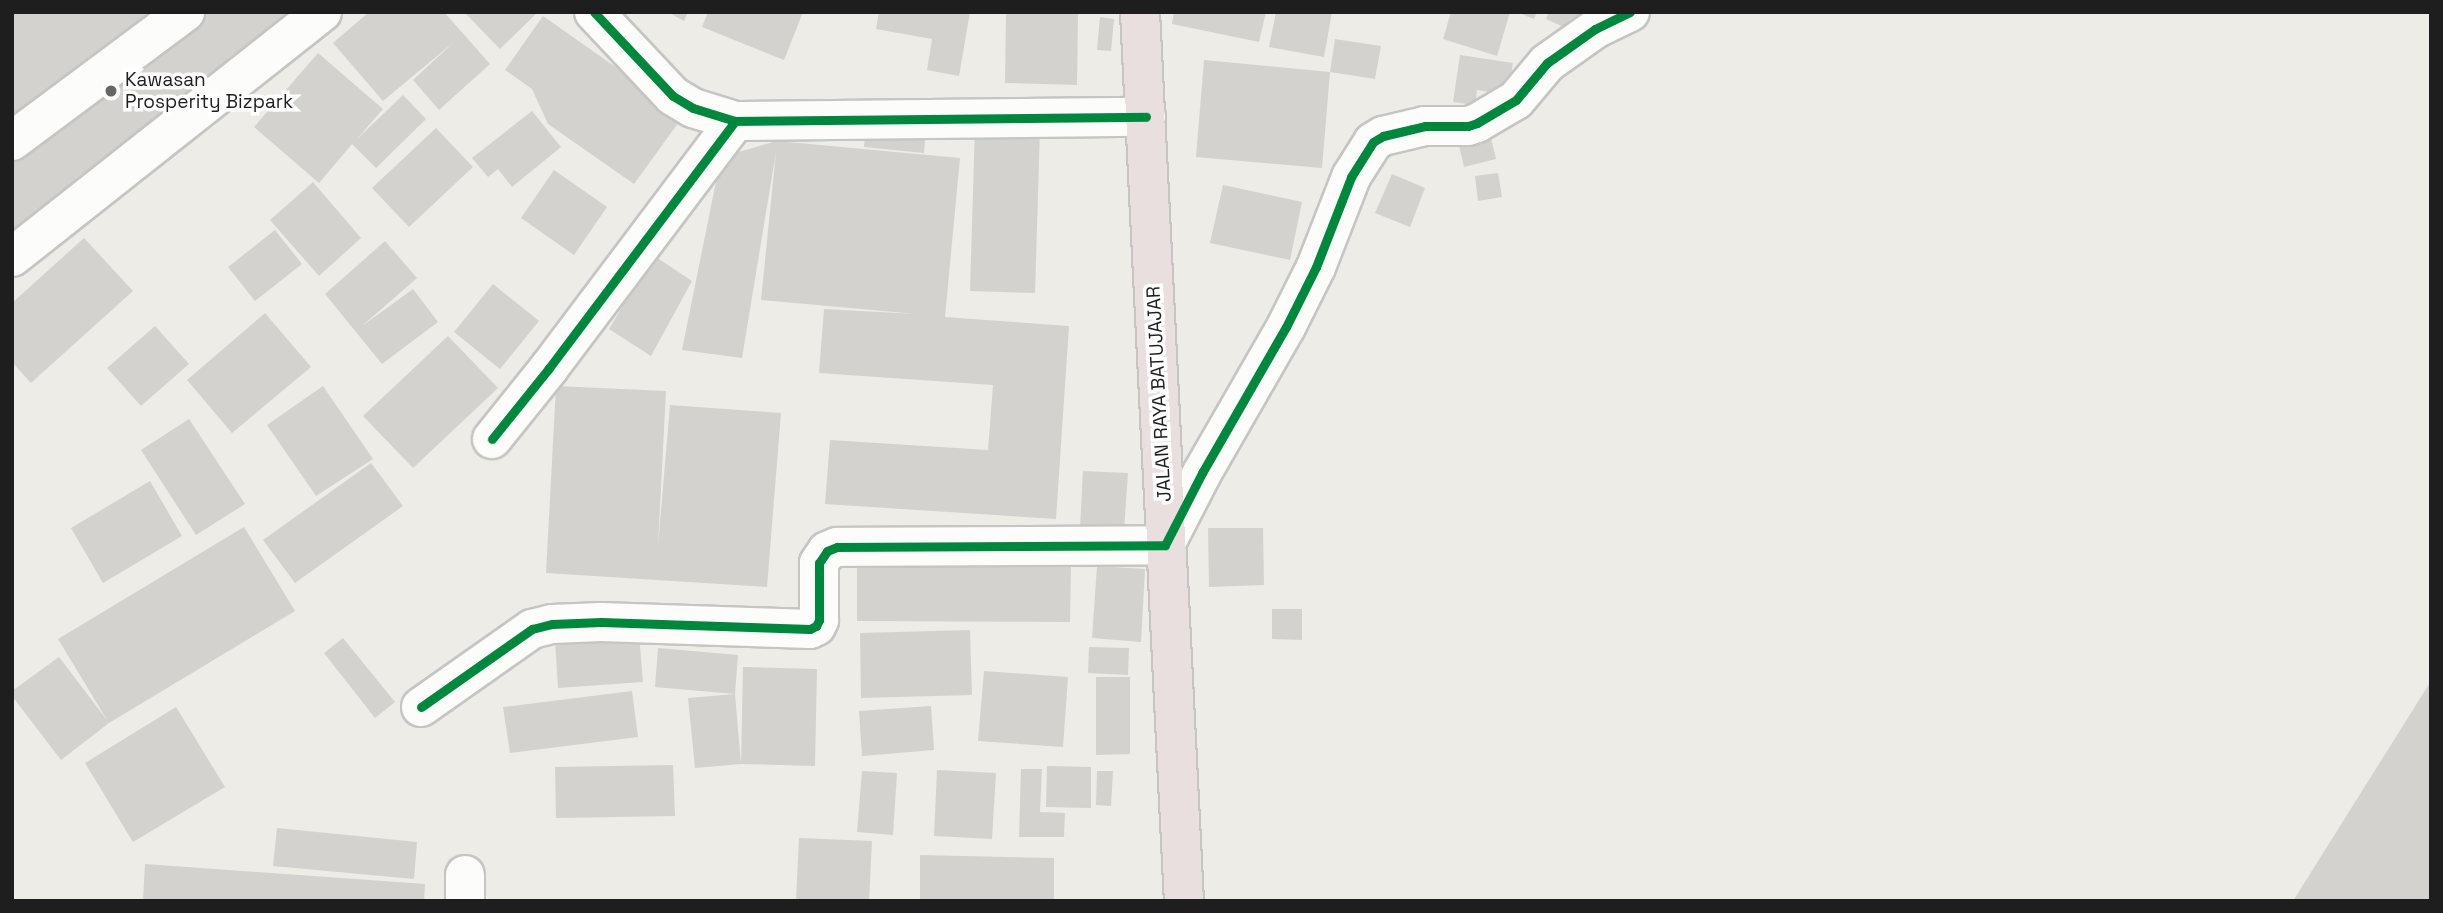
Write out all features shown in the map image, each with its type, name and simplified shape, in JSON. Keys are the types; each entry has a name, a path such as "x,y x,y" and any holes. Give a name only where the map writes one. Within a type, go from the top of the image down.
{"highway":[{"name":"JALAN RAYA BATUJAJAR","path":"1140,12 1184,901"}],"street":[{"path":"12,141 185,12"},
{"path":"12,257 323,12"},
{"path":"594,12 673,96 693,108 735,121 1146,117"},
{"path":"421,708 532,629 552,624 601,622 810,629 816,626 819,620 819,563 827,551 837,547 1165,545 1202,473 1286,327 1316,267 1351,177 1373,142 1383,136 1425,126 1468,126 1477,123 1516,100 1548,63 1595,29 1630,12"},
{"path":"492,439 549,368 735,121"}],"building":[{"name":"Kawasan Prosperity Bizpark","path":"12,12 309,12 12,246"},
{"path":"369,12 444,12 490,64 439,110 413,80 454,42 383,101 333,43"},
{"path":"464,12 538,12 500,49"},
{"path":"668,12 688,12 684,21"},
{"path":"708,12 803,12 784,60 702,27"},
{"path":"879,12 970,12 959,76 927,70 932,39 876,29"},
{"path":"1006,12 1078,12 1077,85 1005,83"},
{"path":"1174,12 1266,12 1259,42 1172,24"},
{"path":"1276,12 1332,12 1324,57 1269,47"},
{"path":"1451,12 1510,12 1497,56 1443,39"},
{"path":"1517,12 1537,12 1534,19"},
{"path":"1549,12 1591,12 1585,25 1570,19 1566,28 1546,19"},
{"path":"543,16 684,115 634,184 548,124 532,89 505,70"},
{"path":"1100,17 1114,19 1111,51 1097,50"},
{"path":"1335,39 1381,46 1375,79 1330,72"},
{"path":"318,53 383,109 357,139 403,95 426,119 376,168 352,144 319,183 254,127"},
{"path":"1460,55 1513,63 1508,95 1477,90 1475,105 1453,102"},
{"path":"1204,60 1330,72 1322,168 1196,157"},
{"path":"532,111 561,147 512,187 498,169 488,177 472,158"},
{"path":"866,123 926,129 924,153 864,147"},
{"path":"975,126 1040,128 1035,293 970,291"},
{"path":"436,128 473,167 409,227 372,188"},
{"path":"1489,130 1496,159 1464,167 1457,137"},
{"path":"777,141 960,158 945,317 1069,326 1056,519 825,504 830,440 988,450 993,385 819,373 824,309 916,314 761,300 776,152 742,358 682,350 721,157"},
{"path":"554,170 607,207 574,255 521,218"},
{"path":"1498,173 1502,197 1478,201 1475,176"},
{"path":"1392,174 1425,188 1410,227 1375,213"},
{"path":"313,182 361,238 319,276 270,220"},
{"path":"1223,185 1302,202 1290,260 1210,243"},
{"path":"275,230 302,264 255,301 228,267"},
{"path":"84,238 133,291 31,383 12,362 12,303"},
{"path":"385,241 417,278 362,326 413,289 438,322 382,364 325,294"},
{"path":"653,255 692,281 651,356 609,329"},
{"path":"493,284 539,321 500,369 454,332"},
{"path":"265,313 311,367 232,433 187,380"},
{"path":"155,326 189,364 141,406 107,368"},
{"path":"448,336 498,388 413,468 363,416"},
{"path":"323,386 373,459 316,496 267,425"},
{"path":"556,386 666,391 658,546 670,405 781,413 767,587 546,573"},
{"path":"189,419 245,504 196,535 141,450"},
{"path":"371,463 403,506 295,583 263,540"},
{"path":"1083,471 1128,473 1124,530 1080,528"},
{"path":"150,481 182,536 103,583 71,528"},
{"path":"244,527 295,611 109,723 61,760 12,696 12,691 59,657 107,720 58,639"},
{"path":"1208,528 1263,528 1264,585 1209,587"},
{"path":"857,564 1071,566 1070,622 857,621"},
{"path":"1097,566 1145,569 1141,642 1092,638"},
{"path":"1272,609 1302,609 1302,640 1272,639"},
{"path":"970,630 972,695 861,698 860,633"},
{"path":"639,634 643,682 558,688 555,640"},
{"path":"343,638 395,702 375,718 324,653"},
{"path":"1089,647 1129,648 1128,675 1088,673"},
{"path":"658,648 738,655 735,694 655,687"},
{"path":"743,667 817,669 815,766 741,764"},
{"path":"984,671 1068,677 1063,747 978,741"},
{"path":"1096,677 1130,677 1130,754 1096,755"},
{"path":"2431,681 2431,901 2293,901"},
{"path":"632,691 638,737 510,753 503,707"},
{"path":"735,694 741,764 695,768 688,698"},
{"path":"931,706 934,750 862,756 859,711"},
{"path":"176,707 225,787 133,842 85,763"},
{"path":"673,765 675,816 556,818 555,767"},
{"path":"1047,766 1091,767 1091,808 1046,807"},
{"path":"1021,769 1042,769 1040,812 1065,813 1064,837 1019,837"},
{"path":"937,770 996,773 992,839 934,836"},
{"path":"862,771 897,773 893,835 857,832"},
{"path":"1097,771 1113,771 1111,806 1096,805"},
{"path":"277,828 417,842 414,879 273,866"},
{"path":"799,838 872,841 869,901 796,901"},
{"path":"920,855 1054,858 1054,901 920,901"},
{"path":"145,864 425,884 424,901 143,901"}],"cycle path":[{"path":"594,12 673,96 693,108 735,121 1146,117"},
{"path":"421,707 532,629 552,624 601,622 810,629 816,626 819,620 819,563 827,551 837,547 1165,545 1202,473 1286,327 1316,267 1351,177 1373,142 1383,136 1425,126 1468,126 1477,123 1516,100 1547,63 1595,29 1630,12"},
{"path":"492,439 549,368 735,121"}],"place":[{"name":"Kawasan Prosperity Bizpark","path":"111,91"}]}
